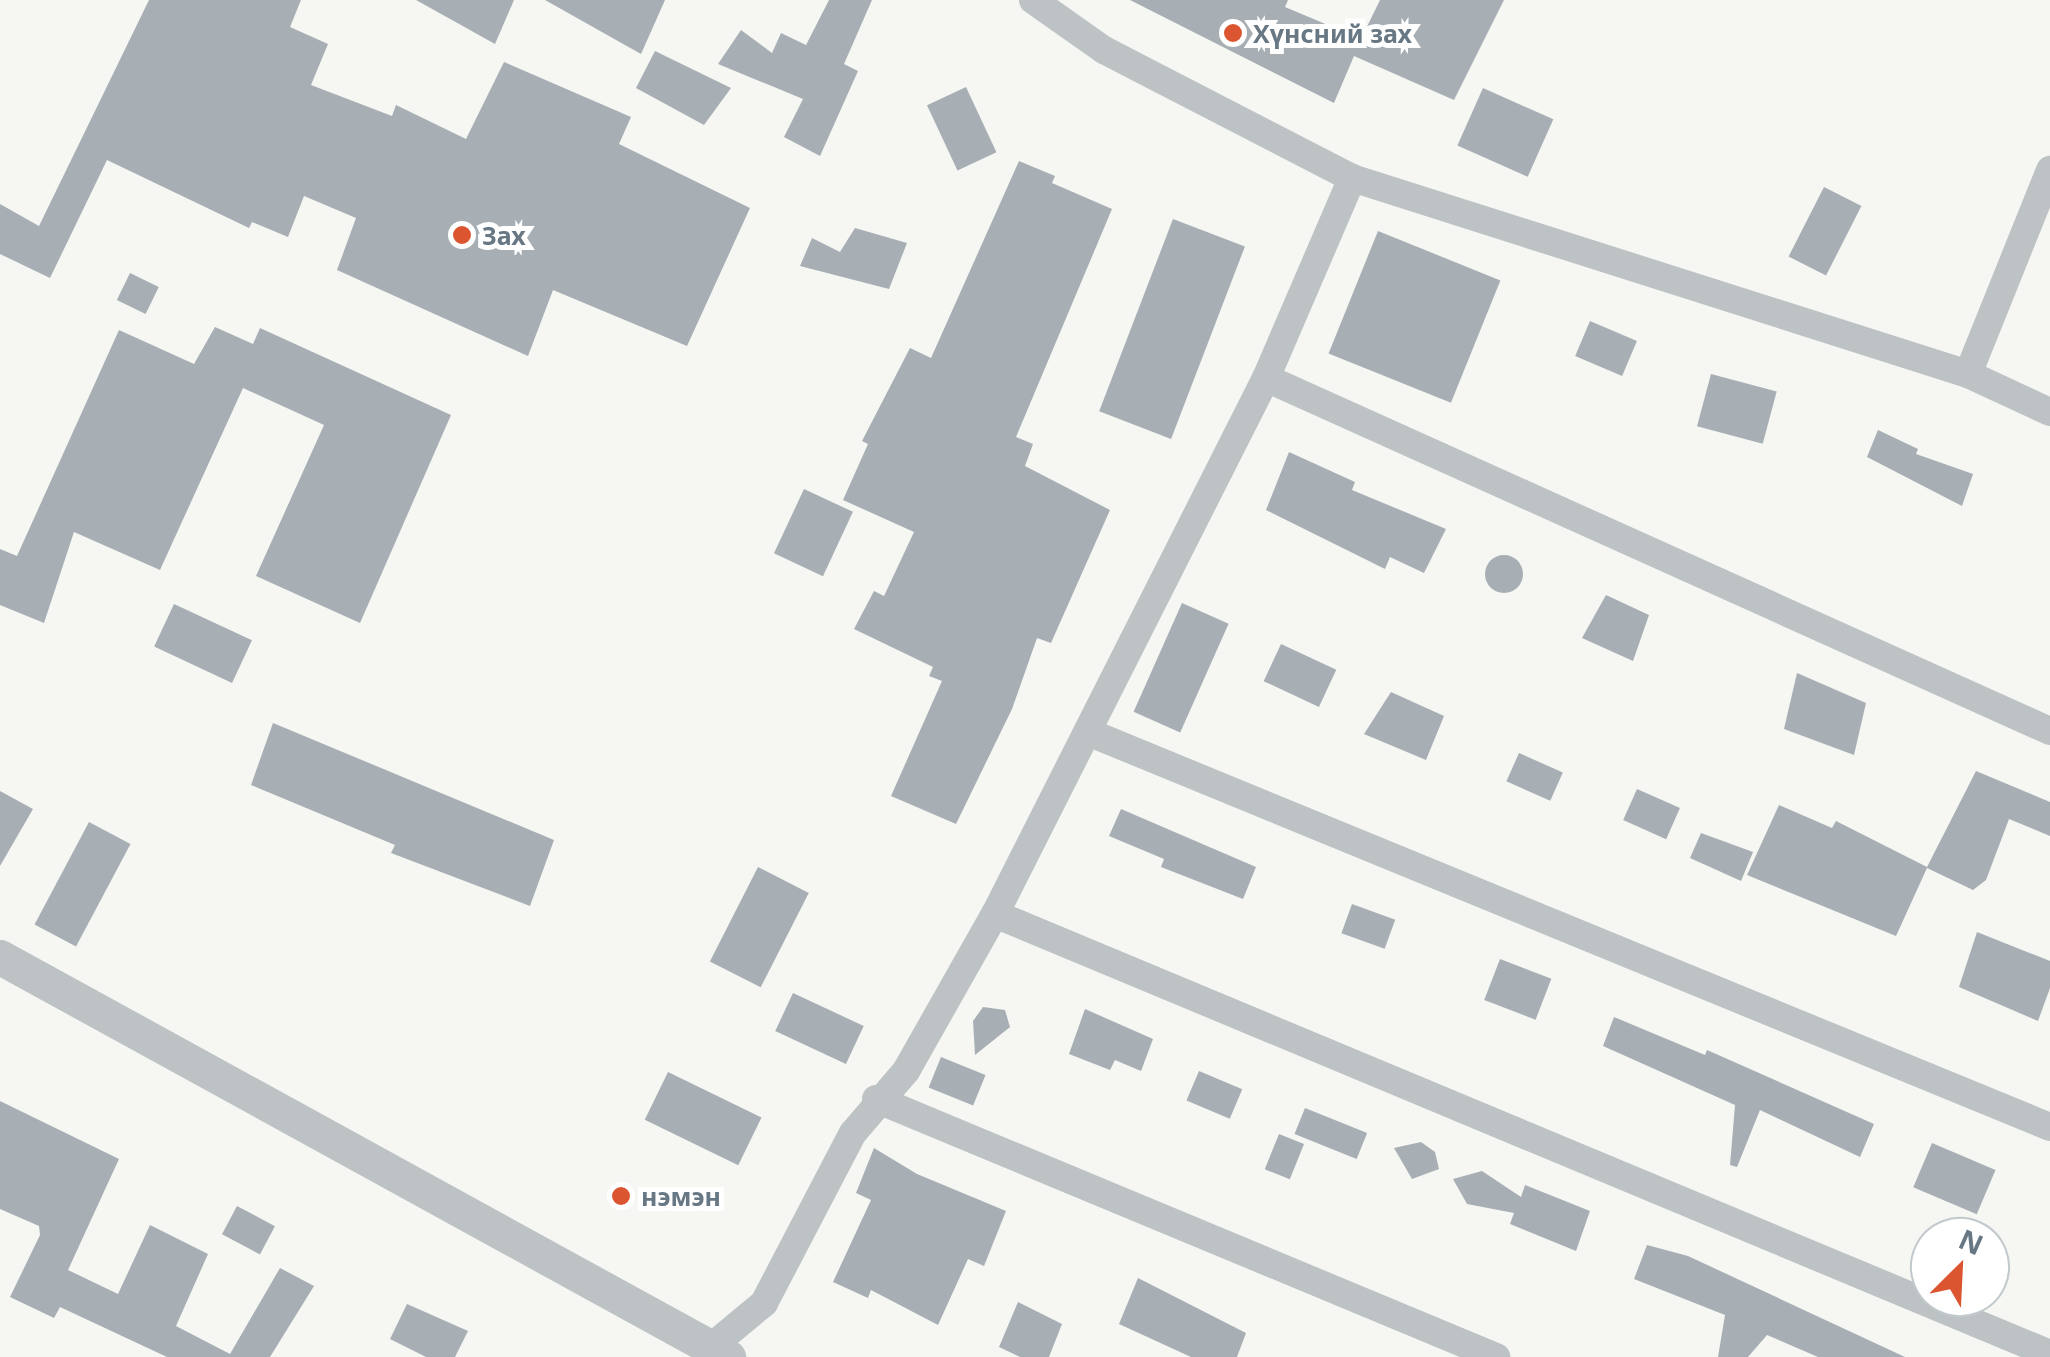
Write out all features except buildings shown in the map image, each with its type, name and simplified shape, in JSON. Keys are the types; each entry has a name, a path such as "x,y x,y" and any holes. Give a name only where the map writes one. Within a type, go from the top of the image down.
{"street":[{"path":"1033,0 1104,50 1352,178 1968,374 2050,412"},
{"path":"1968,374 2050,170"},
{"path":"0,957 720,1352 764,1303 876,1099 906,1071 994,914 1266,378 1352,178"},
{"path":"1266,378 2050,731"},
{"path":"1100,737 2050,1127"},
{"path":"994,914 2050,1354"},
{"path":"876,1099 1496,1357"}],"place":[{"name":"Хүнсний зах","path":"1233,33"},
{"name":"Зах","path":"462,235"},
{"name":"нэмэн","path":"621,1196"}]}
